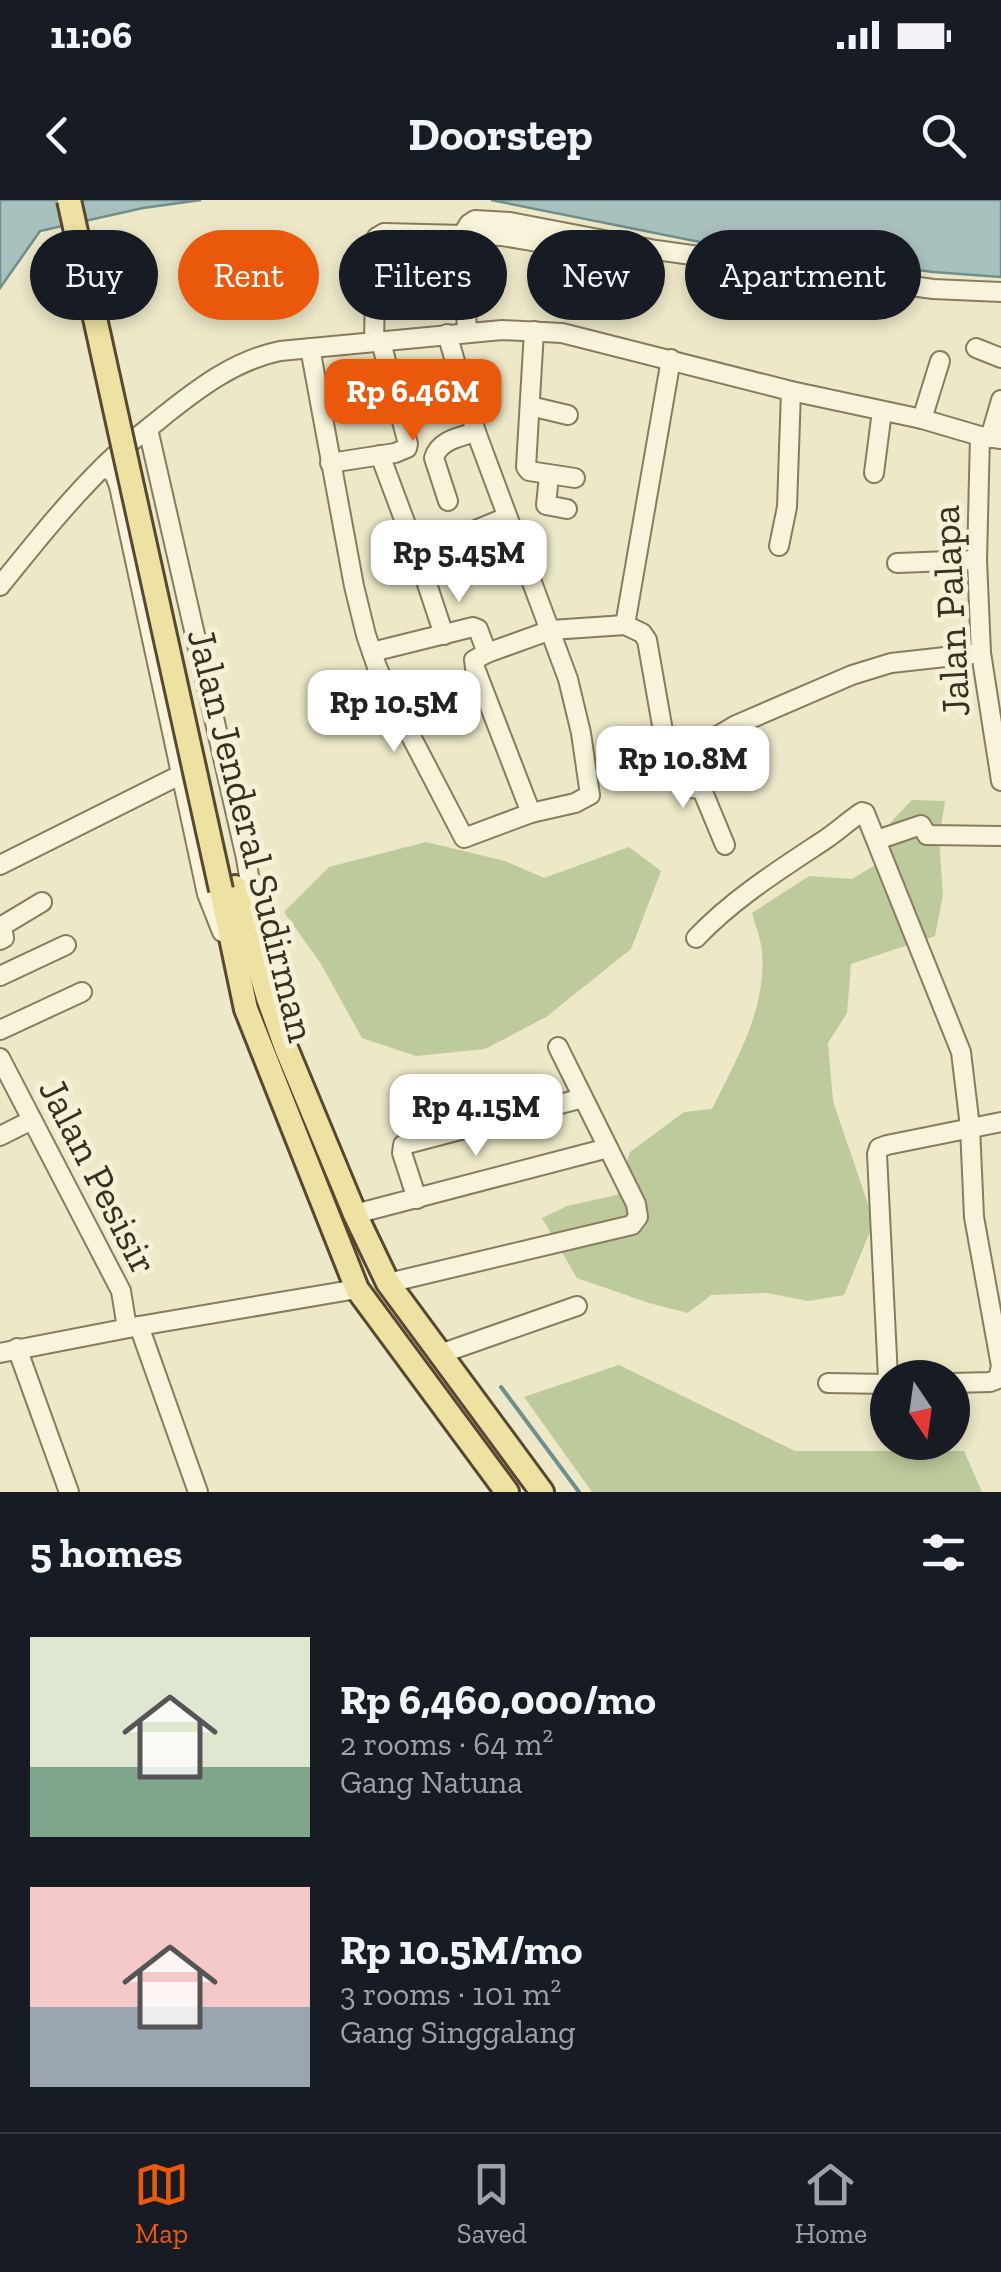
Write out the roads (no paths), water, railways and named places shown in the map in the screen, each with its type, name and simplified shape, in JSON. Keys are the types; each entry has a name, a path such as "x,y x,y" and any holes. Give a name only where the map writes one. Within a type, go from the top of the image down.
{"main road":[{"name":"Jalan Jenderal Sudirman","path":"69,200 241,940 354,1214 388,1283 542,1492"},
{"name":"Jalan Jenderal Sudirman","path":"84,200 228,889"},
{"name":"Jalan Jenderal Sudirman","path":"241,940 246,1008 357,1290 507,1492"}],"street":[{"path":"465,230 470,222 480,219 510,222 674,253 933,289 1001,292"},
{"path":"330,463 402,452 408,444 377,342 377,320"},
{"path":"466,320 467,333"},
{"path":"534,331 526,467 550,476 575,478"},
{"path":"0,586 103,467 181,402 237,365 265,354 447,334 534,331 580,337 669,368 922,419 990,438"},
{"path":"310,348 354,586 372,652 390,696 464,838 530,812 575,803 590,795 568,679 476,432 447,334"},
{"path":"976,348 1001,358"},
{"path":"922,419 940,361"},
{"path":"626,625 669,368"},
{"path":"779,546 787,506 791,391"},
{"name":"Jalan Palapa","path":"1000,771 981,653 977,560 990,438 1001,400"},
{"path":"530,406 568,415"},
{"path":"874,472 882,411"},
{"path":"103,467 114,474 119,486 206,894 223,935 241,940 253,901 246,858 148,429"},
{"path":"448,501 434,458 436,452 445,443 476,432"},
{"path":"380,455 444,635"},
{"path":"550,476 546,505 567,509"},
{"path":"418,554 507,517"},
{"path":"897,563 977,560"},
{"path":"530,812 474,660 550,630 626,625 647,640 669,765 684,785 703,792 726,845"},
{"path":"372,652 470,627 476,628 487,653"},
{"path":"669,765 736,724 852,675 891,663 981,653"},
{"path":"2,860 182,774"},
{"path":"696,938 782,866 862,812 870,820 962,1052 974,1216 1001,1366 1000,1379 970,1383"},
{"path":"877,840 921,825 929,835 1001,836"},
{"path":"0,940 4,938 2,926 42,902"},
{"path":"0,976 66,945"},
{"path":"0,1030 82,992"},
{"path":"388,1283 632,1225 638,1217 636,1204 558,1047"},
{"name":"Jalan Pesisir","path":"0,1058 121,1290 198,1492"},
{"path":"417,1199 402,1154 404,1145 583,1098"},
{"path":"0,1136 32,1120"},
{"path":"887,1360 879,1148 1001,1122"},
{"path":"354,1214 608,1148"},
{"path":"69,1492 9,1350 357,1290"},
{"path":"440,1354 577,1306"},
{"path":"828,1384 870,1382"}],"water":[{"path":"0,200 201,200 30,230 30,245 0,288"},
{"path":"491,200 1001,200 1001,277 921,270 921,230 685,230 685,239 665,235 665,230 640,230"}],"waterway":[{"path":"501,1387 579,1492"}]}
